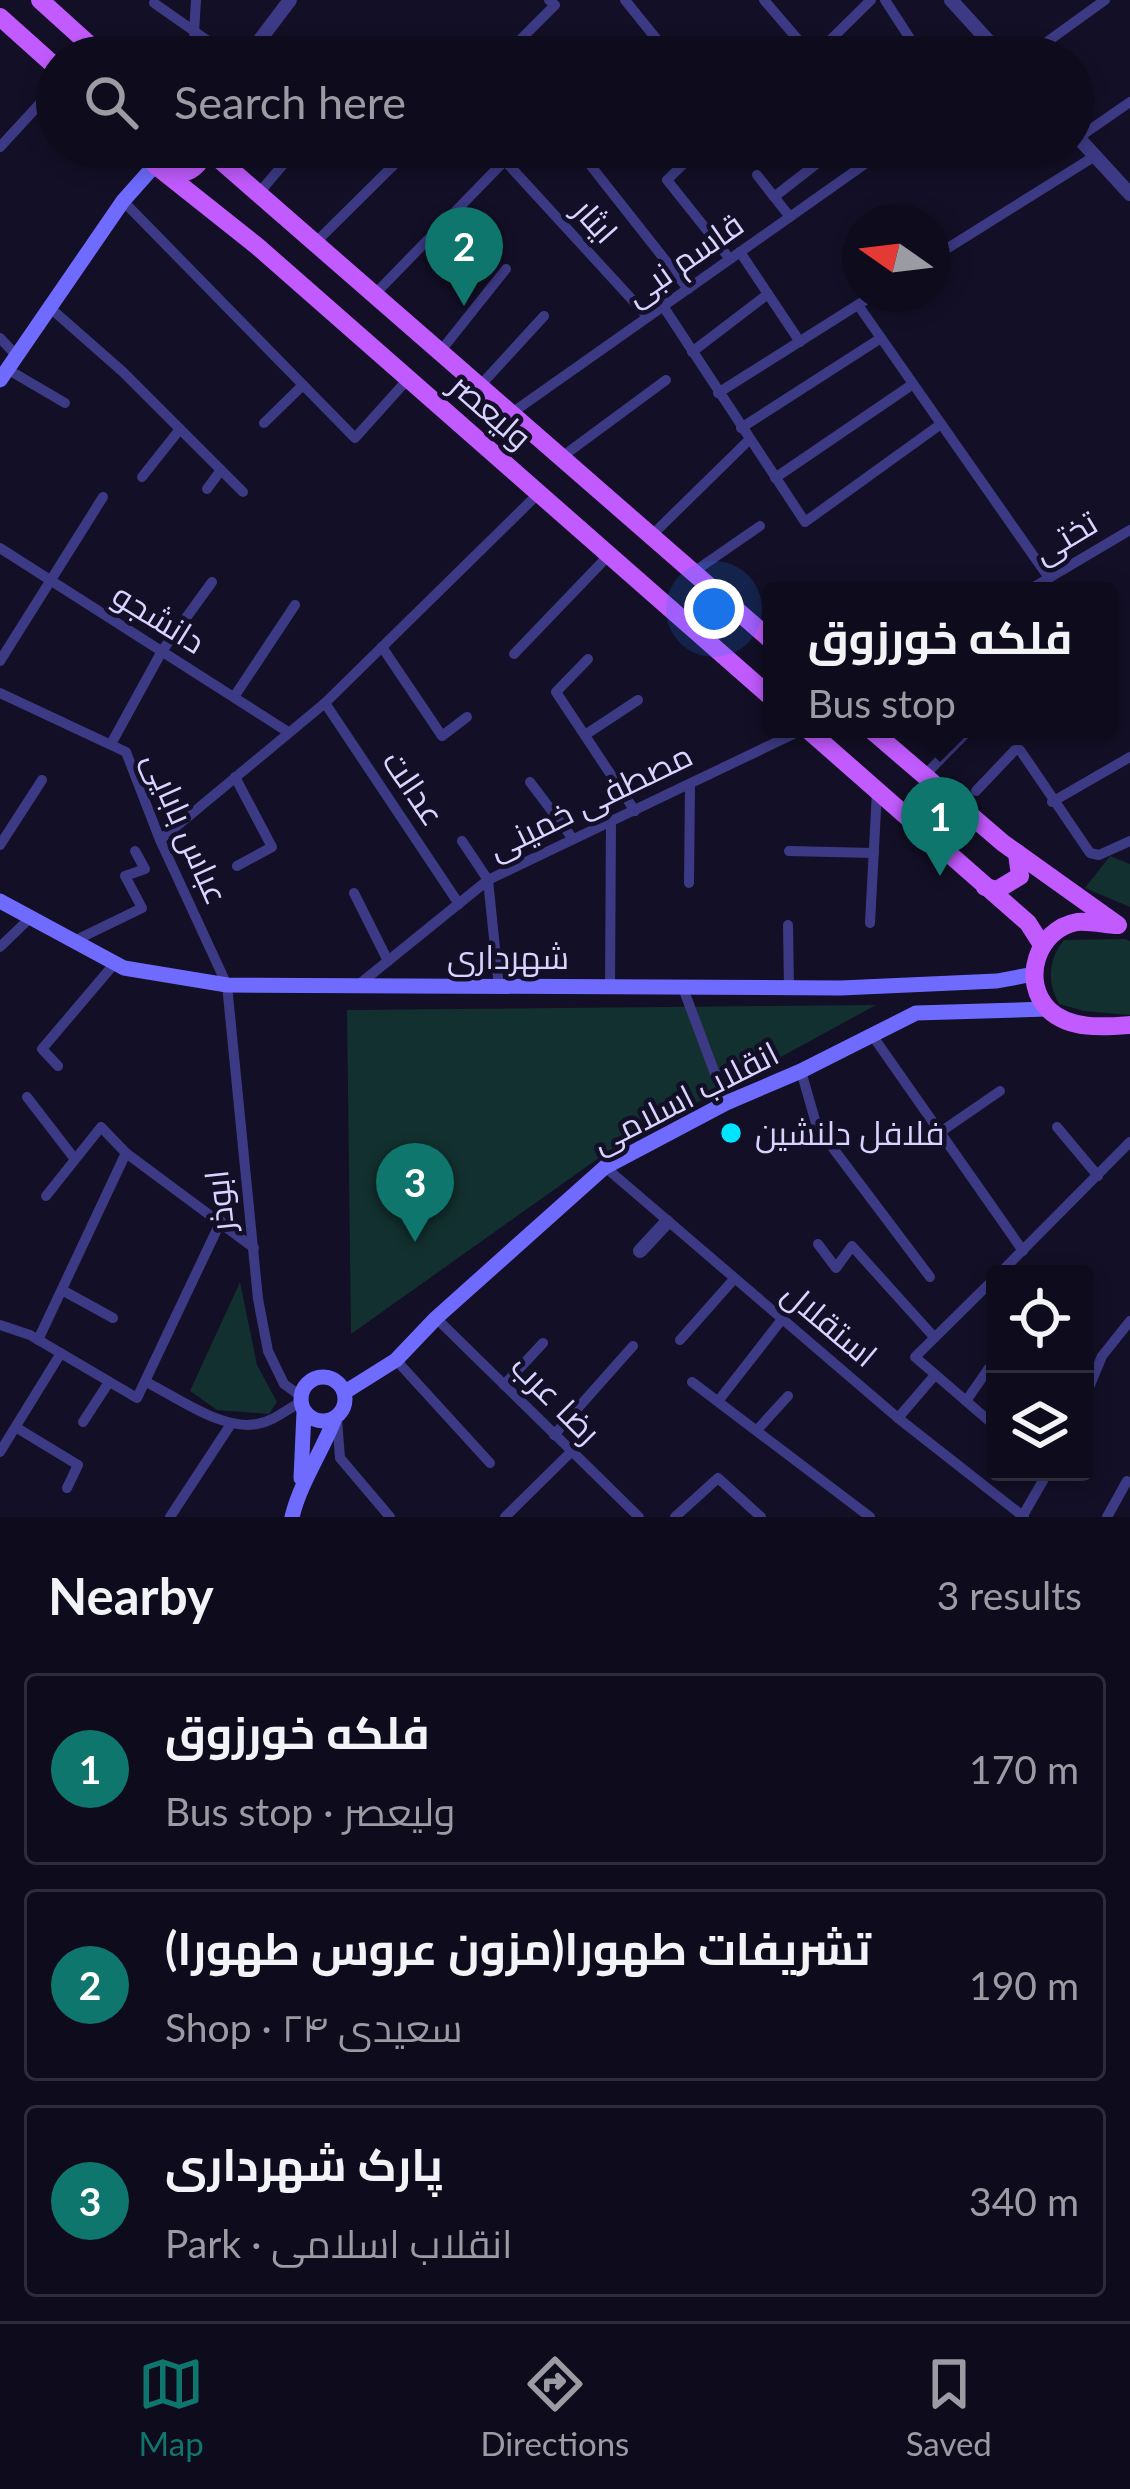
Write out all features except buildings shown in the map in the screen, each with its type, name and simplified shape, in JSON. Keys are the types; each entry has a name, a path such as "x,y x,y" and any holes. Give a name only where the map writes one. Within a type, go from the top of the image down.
{"main road":[{"path":"40,0 80,36"},
{"path":"0,17 36,49"},
{"path":"8,368 145,168"},
{"name":"ولیعصر","path":"165,168 763,690"},
{"name":"ولیعصر","path":"229,168 763,633"},
{"path":"816,738 1028,923 1042,945"},
{"path":"880,738 1017,853 1124,926"},
{"path":"985,887 997,890 1020,876 1017,853"},
{"name":"شهرداری","path":"0,902 124,968 226,985 789,988 997,982 1034,974"},
{"path":"1124,926 1077,922 1057,932 1042,945 1034,974 1048,1009 1069,1022 1130,1025"},
{"name":"انقلاب اسلامی","path":"344,1392 396,1360 436,1318 605,1167 727,1102 916,1013 1048,1009"},
{"path":"292,1517 305,1455 300,1404 306,1386 323,1377 344,1392 345,1405 300,1487"},
{"path":"300,1404 318,1420 335,1417"}],"street":[{"path":"194,33 196,0"},
{"path":"263,36 290,0"},
{"path":"527,36 555,5 549,0"},
{"path":"625,0 654,36"},
{"path":"764,0 795,36"},
{"path":"835,36 872,0"},
{"path":"885,0 908,36"},
{"path":"951,0 984,36"},
{"path":"1055,36 1105,0"},
{"path":"154,3 199,36"},
{"path":"1094,124 1130,102"},
{"path":"0,147 36,108"},
{"path":"1095,156 1130,194"},
{"path":"258,194 280,168"},
{"path":"314,244 391,168"},
{"path":"374,296 497,168"},
{"name":"ایثار","path":"512,168 648,317"},
{"path":"593,168 688,289"},
{"path":"679,168 667,180 768,294 800,342"},
{"path":"774,196 811,168"},
{"name":"قاسم نبی","path":"509,415 860,168"},
{"path":"950,247 1076,168"},
{"path":"758,175 790,217"},
{"path":"123,201 355,438 408,379"},
{"path":"439,353 506,269"},
{"path":"692,352 768,294"},
{"path":"48,306 243,493"},
{"path":"663,306 805,522 941,424"},
{"path":"718,393 847,312"},
{"path":"863,312 1048,578"},
{"path":"478,388 544,316"},
{"path":"0,338 8,368 65,403"},
{"path":"742,428 881,338"},
{"path":"559,458 666,380"},
{"path":"776,478 913,384"},
{"path":"264,423 303,385"},
{"path":"142,477 180,429"},
{"path":"650,536 749,440"},
{"path":"207,489 221,470"},
{"path":"160,840 325,703 539,494"},
{"path":"0,661 103,497"},
{"path":"692,573 760,526"},
{"name":"تختی","path":"1042,582 1130,530"},
{"name":"دانشجو","path":"0,548 289,732"},
{"path":"514,655 610,556"},
{"path":"111,744 161,651 212,582"},
{"path":"234,697 295,605"},
{"path":"382,647 442,736 467,717"},
{"path":"588,659 556,689 635,811"},
{"name":"عباس بابایی","path":"0,693 126,752 226,985"},
{"path":"585,735 638,700"},
{"name":"عدالت","path":"325,703 459,904"},
{"name":"مصطفی خمینی","path":"356,987 488,880 787,738"},
{"path":"924,776 961,738"},
{"path":"976,791 1020,750 1090,853 1100,855 1130,841"},
{"path":"1052,802 1130,757"},
{"path":"235,777 272,847 237,866"},
{"path":"0,845 42,780"},
{"path":"530,782 574,839"},
{"path":"689,883 690,784"},
{"path":"869,923 877,791"},
{"path":"610,988 611,821"},
{"path":"462,841 488,880 499,987"},
{"path":"74,941 142,908 125,876 145,869 135,851"},
{"path":"789,851 874,853"},
{"path":"354,893 388,961"},
{"path":"0,947 30,918"},
{"path":"788,925 789,988"},
{"path":"58,1066 42,1049 115,963"},
{"name":"ابوذر","path":"226,985 258,1299 268,1352 300,1404"},
{"path":"683,988 727,1102"},
{"path":"872,1035 1023,1251"},
{"path":"801,1071 817,1127 930,1276"},
{"path":"939,1133 1000,1091"},
{"path":"27,1097 74,1158"},
{"path":"46,1196 101,1127 126,1153 254,1248"},
{"path":"1057,1127 1098,1176"},
{"path":"1008,1265 1130,1142"},
{"path":"38,1340 126,1153"},
{"name":"استقلال","path":"605,1167 898,1418 1023,1517"},
{"path":"0,1325 38,1340 137,1398 221,1221"},
{"path":"640,1252 667,1222"},
{"path":"818,1244 836,1268 853,1246 934,1337"},
{"path":"680,1340 734,1279"},
{"path":"986,1287 914,1357 986,1418"},
{"path":"62,1290 113,1318"},
{"name":"رضا عرب","path":"436,1318 639,1517"},
{"path":"719,1400 783,1318"},
{"path":"1094,1375 1102,1356 1130,1321"},
{"path":"504,1385 543,1343"},
{"path":"554,1435 633,1346"},
{"path":"0,1452 61,1353"},
{"path":"396,1360 490,1463"},
{"path":"966,1401 986,1372"},
{"path":"898,1418 935,1375"},
{"path":"83,1421 109,1382"},
{"path":"146,1382 231,1424 252,1426 300,1404"},
{"path":"692,1382 870,1517"},
{"path":"757,1430 788,1396"},
{"path":"335,1417 340,1458 390,1517"},
{"path":"170,1517 231,1424"},
{"path":"17,1428 78,1465 67,1488"},
{"path":"505,1517 571,1452"},
{"path":"675,1517 718,1478 760,1517"},
{"path":"1023,1517 1043,1481"},
{"path":"1107,1517 1127,1481"}],"green space":[{"path":"1110,856 1130,864 1130,907 1085,888"},
{"path":"1064,940 1130,941 1130,1015 1059,1004 1051,971"},
{"path":"876,1005 610,1150 351,1334 347,1010"},
{"path":"240,1282 257,1365 277,1402 269,1414 217,1410 190,1391"}],"place":[{"name":"تشریفات طهورا(مزون عروس طهورا)","path":"464,306"},
{"name":"فلکه خورزوق","path":"940,876"},
{"name":"فلافل دلنشین","path":"731,1133"},
{"name":"پارک شهرداری","path":"415,1242"}]}
